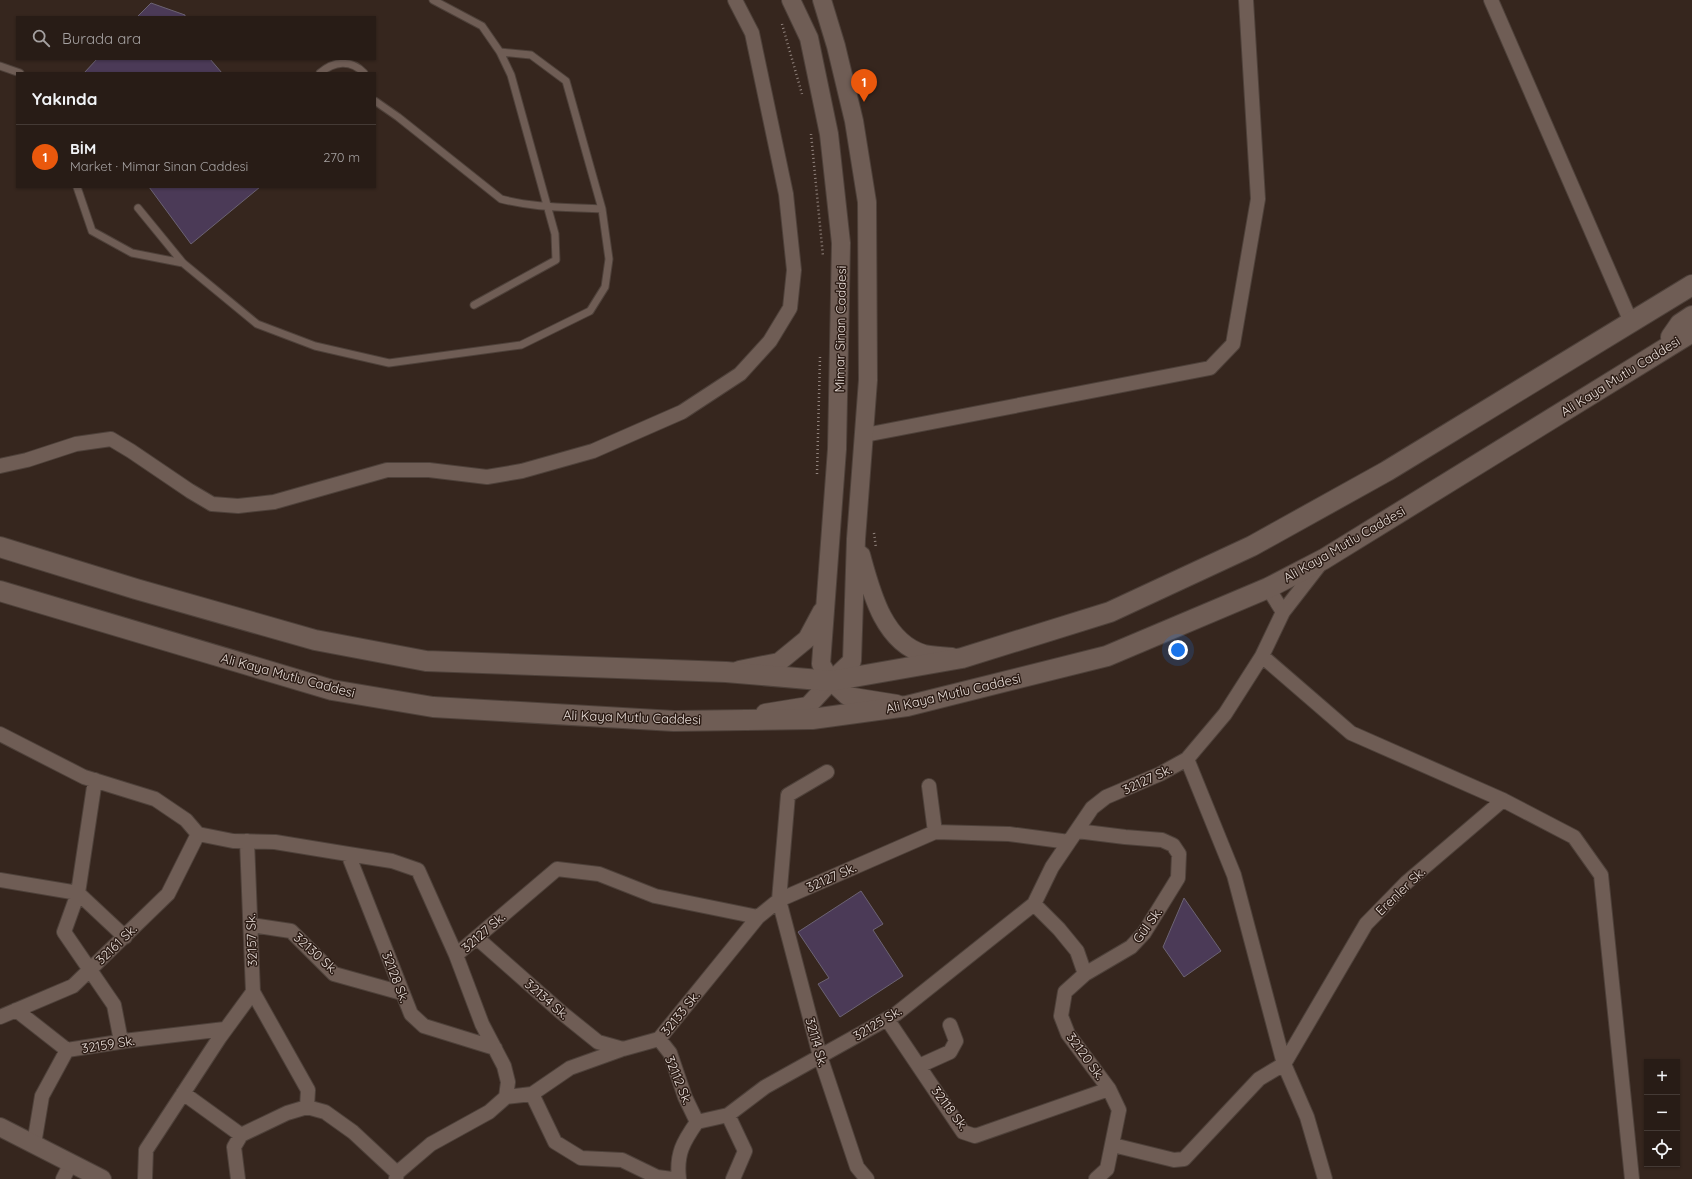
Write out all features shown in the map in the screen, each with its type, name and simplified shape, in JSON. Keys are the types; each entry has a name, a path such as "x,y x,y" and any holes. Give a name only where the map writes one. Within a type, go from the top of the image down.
{"main road":[{"path":"0,547 136,589 315,640 426,661 726,672 831,681 962,658 1110,612 1252,546 1387,471 1692,285"},
{"path":"1663,349 1680,324 1692,316"},
{"name":"Ali Kaya Mutlu Caddesi","path":"0,591 340,691 433,708 674,721 812,719 907,706 1107,656 1268,588 1324,559 1692,332"}],"street":[{"path":"0,466 28,460 76,444 111,439 132,451 190,491 212,504 238,506 274,502 388,470 429,470 487,477 522,471 593,451 682,412 740,374 770,341 790,308 794,270 786,194 752,33 735,0"},
{"name":"Mimar Sinan Caddesi","path":"792,0 809,38 829,134 841,243 837,449 821,664 831,681"},
{"name":"Mimar Sinan Caddesi","path":"726,720 808,706 831,681 852,662 856,539 868,380 867,202 854,121 836,46 822,0"},
{"path":"865,435 1210,368 1233,344 1258,199 1246,0"},
{"path":"1492,0 1630,322"},
{"path":"856,539 870,590 890,631 906,645 924,654 962,658"},
{"name":"32127 Sk.","path":"1073,836 1092,808 1106,798 1160,774 1187,759 1225,714 1262,656 1283,612 1324,559"},
{"path":"1268,588 1283,612"},
{"path":"726,672 779,662 807,640 826,603"},
{"path":"1262,656 1351,733 1503,800 1574,837 1601,875 1632,1179"},
{"path":"831,681 847,696 907,706"},
{"path":"0,734 84,777 155,799 186,820 198,834"},
{"path":"1187,759 1234,874 1284,1064 1307,1117 1324,1179"},
{"name":"32114 Sk.","path":"827,772 788,795 779,900 820,1056 857,1167 867,1179"},
{"path":"95,780 78,893 64,932 114,1005 121,1041"},
{"path":"930,786 936,832"},
{"name":"Erenler Sk.","path":"1113,1145 1174,1160 1184,1159 1259,1079 1284,1064 1366,924 1407,882 1503,800"},
{"name":"32127 Sk.","path":"779,900 936,832 1125,837 1162,840 1173,845 1179,854 1178,878"},
{"name":"32127 Sk.","path":"198,834 233,841 275,842 392,861 418,870 456,955 557,869 599,874 654,896 758,917"},
{"name":"32161 Sk.","path":"0,1017 73,986 168,894 198,834"},
{"name":"32125 Sk.","path":"697,1122 728,1115 765,1087 887,1019 953,970 1034,904 1052,867 1073,836"},
{"name":"32157 Sk.","path":"247,841 253,992"},
{"name":"32128 Sk.","path":"348,854 411,1014 424,1026 495,1048"},
{"name":"Gül Sk.","path":"1085,974 1131,947 1144,934 1178,878"},
{"path":"0,880 78,893 125,937"},
{"name":"32133 Sk.","path":"506,1097 532,1094 570,1068 623,1049 659,1039 758,917 779,900"},
{"path":"1034,904 1077,950 1085,974"},
{"name":"32130 Sk.","path":"251,926 291,931 334,974 402,993"},
{"name":"32134 Sk.","path":"477,938 562,1013 598,1042 623,1049"},
{"path":"238,1179 234,1146 241,1135 287,1113 307,1107 325,1112 352,1132 396,1176 431,1144 489,1112 506,1097 508,1082 504,1066 482,1024 456,955"},
{"name":"32120 Sk.","path":"1085,974 1065,992 1061,1016 1068,1034 1109,1089 1119,1110 1107,1169 1096,1179"},
{"path":"145,1179 146,1150 226,1029 253,992 308,1090 307,1107"},
{"path":"16,1010 67,1050"},
{"name":"32118 Sk.","path":"887,1019 963,1132 975,1136 1109,1089"},
{"path":"919,1066 950,1052 956,1041 950,1025"},
{"name":"32159 Sk.","path":"34,1144 42,1096 67,1050 121,1041 226,1029"},
{"name":"32112 Sk.","path":"659,1039 670,1053 685,1097 697,1122"},
{"path":"183,1093 241,1135"},
{"path":"532,1094 555,1142 581,1158 622,1160 657,1176 672,1179"},
{"path":"728,1115 745,1151 733,1179"},
{"path":"679,1179 678,1168 683,1143 697,1122"},
{"path":"0,1127 34,1144 67,1171 102,1179"}],"lane":[{"path":"434,0 482,26 500,52 511,75 555,234 556,260 474,306"},
{"path":"138,208 183,263 257,324 315,346 389,363 521,345 590,311 605,287 609,259 602,209 566,80 531,55 500,52"},
{"path":"321,72 328,66 337,63 347,63 356,66 363,72"},
{"path":"0,66 17,72"},
{"path":"376,102 502,199 516,203 602,209"},
{"path":"77,188 92,231 132,253 183,263"}],"path":[{"path":"782,22 803,96"},
{"path":"810,126 823,263"},
{"path":"817,476 821,350"},
{"path":"874,532 877,556"}],"building":[{"path":"151,3 185,15 185,16 138,16"},
{"path":"96,60 211,60 221,72 85,72"},
{"path":"150,188 259,188 191,244"},
{"path":"861,891 883,924 873,930 903,976 840,1017 818,984 829,978 798,932"},
{"path":"1184,898 1221,951 1184,977 1163,947"}],"place":[{"name":"BİM","path":"864,102"}]}
